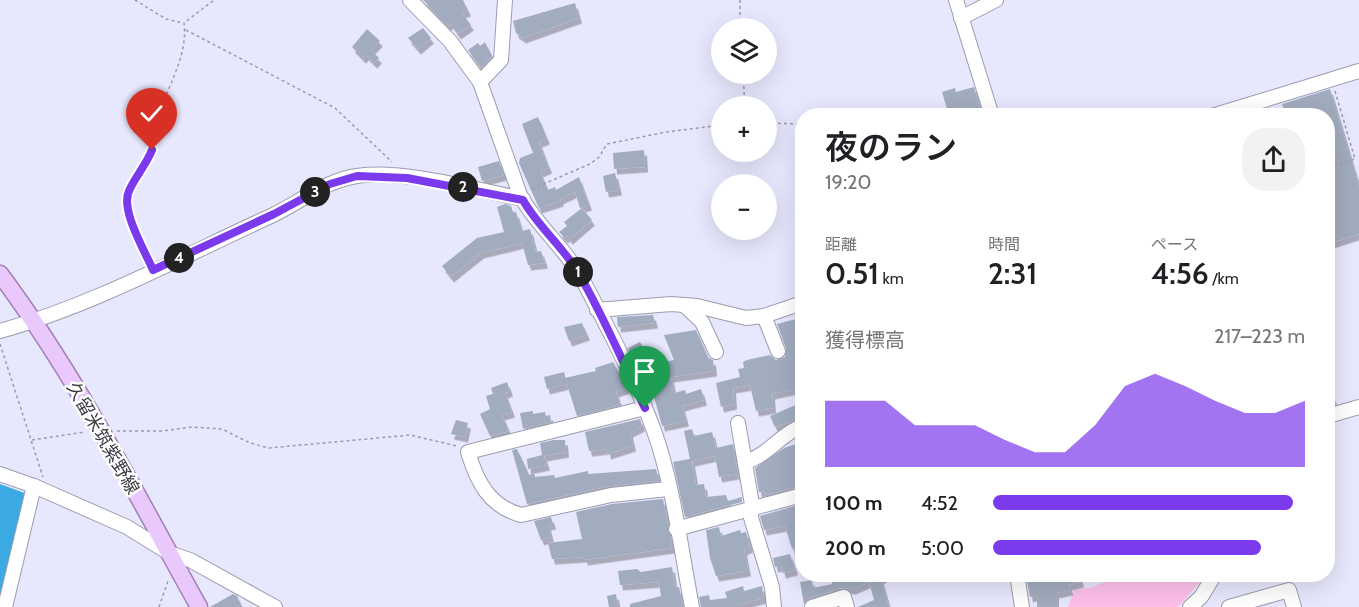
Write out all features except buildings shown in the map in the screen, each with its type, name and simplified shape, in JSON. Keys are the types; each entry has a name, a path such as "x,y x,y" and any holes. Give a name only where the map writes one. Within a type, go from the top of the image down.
{"main road":[{"name":"久留米筑紫野線","path":"0,274 35,321 100,430 199,607"}],"street":[{"path":"410,0 450,40 480,81 522,197 539,223 563,249 597,310 645,408 658,445 692,607"},
{"path":"480,81 501,60 505,0"},
{"path":"956,0 990,108"},
{"path":"962,18 996,0"},
{"path":"1238,108 1359,70"},
{"path":"0,331 35,321 153,270 274,214 330,184 357,176 407,178 522,197"},
{"path":"597,310 627,306 684,305 746,318 764,316 795,305"},
{"path":"684,305 702,322 716,352"},
{"path":"764,316 778,351"},
{"path":"1335,414 1359,406"},
{"path":"645,408 468,452 482,489 508,511 520,515 611,495 668,489"},
{"path":"738,423 751,510 772,587 774,607"},
{"path":"745,462 764,455 783,435 795,429"},
{"path":"0,474 40,488 127,527 169,553 190,560 275,607"},
{"path":"5,607 40,488"},
{"path":"676,529 795,497"},
{"path":"1017,582 1017,606"},
{"path":"1190,607 1201,597 1210,582"},
{"path":"1230,607 1289,590 1294,607"},
{"path":"812,607 844,597 847,607"}],"path":[{"path":"135,0 166,19 184,23"},
{"path":"184,23 214,0"},
{"path":"740,0 741,18"},
{"path":"153,270 126,205 128,192 147,163 152,150 161,109 184,46 184,23"},
{"path":"185,30 335,108 407,178"},
{"path":"1331,79 1355,159 1335,165"},
{"path":"777,123 795,124"},
{"path":"522,197 590,164 599,157 607,144 666,132 711,126"},
{"path":"0,343 32,440 40,488"},
{"path":"32,440 100,430 138,433 192,427 222,429 250,443 269,448 410,435 457,446 468,452"},
{"path":"159,607 170,578 177,569"}],"shaded area":[{"path":"1104,582 1200,582 1178,607 1068,607 1074,590 1093,587"}],"water":[{"path":"0,484 27,494 0,598"}],"route":[{"path":"152,150 147,163 128,192 126,205 153,270 274,214 330,184 357,176 407,178 523,200 544,229 563,249 579,274 645,408"}]}
